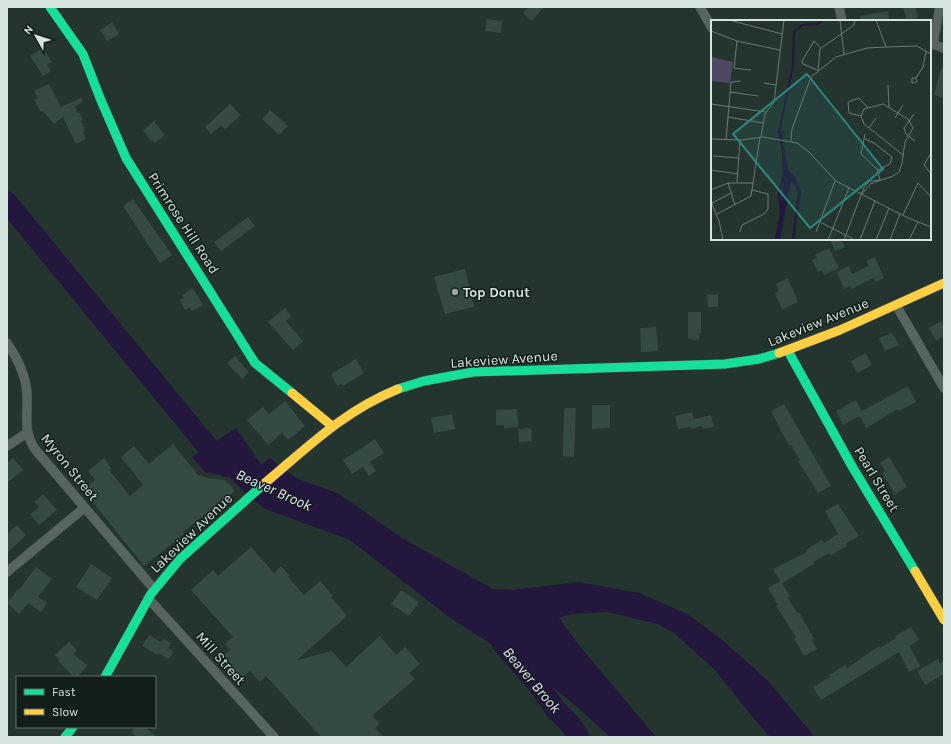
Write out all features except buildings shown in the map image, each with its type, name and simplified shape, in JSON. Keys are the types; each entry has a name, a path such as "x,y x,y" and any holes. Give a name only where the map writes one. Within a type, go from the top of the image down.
{"main road":[{"name":"Primrose Hill Road","path":"50,7 83,54 126,158 255,363 332,426"},
{"name":"Lakeview Avenue","path":"106,676 148,598 180,559 243,502 332,426 367,403 391,392 424,381 489,371 725,364 759,359 788,351 944,284"},
{"name":"Pearl Street","path":"788,351 850,463 944,620"}],"street":[{"path":"700,7 711,26"},
{"path":"839,7 842,20"},
{"path":"940,7 931,43 944,48"},
{"path":"896,305 944,388"},
{"name":"Myron Street","path":"7,344 23,370 27,396 27,432 31,443 84,508 154,589"},
{"path":"7,446 27,432"},
{"path":"7,572 84,508"},
{"name":"Mill Street","path":"148,598 274,737"}],"water":[{"path":"236,428 261,465 270,458 296,478 339,494 402,538 493,589 513,590 579,582 639,593 687,614 720,638 767,680 815,737 770,737 714,669 674,633 658,624 607,612 572,614 559,618 578,644 656,737 610,737 574,704 530,669 449,617 350,540 263,508 230,477 205,472 192,457"}],"waterway":[{"name":"Beaver Brook","path":"7,202 207,446 228,467"},
{"name":"Beaver Brook","path":"502,643 536,682 557,711 571,725 579,737"}],"traffic: fast":[{"path":"50,7 83,54 126,158 255,363 292,393"},
{"path":"788,351 853,468 915,571"},
{"path":"398,389 424,381 473,372 725,364 759,359 779,353"},
{"path":"106,676 151,594 180,559 265,483"},
{"path":"65,737 72,728"}],"traffic: slow":[{"path":"779,353 840,330 944,283"},
{"path":"265,483 328,430 361,408 398,389"},
{"path":"292,393 332,426"},
{"path":"915,571 944,620"}],"place":[{"name":"Top Donut","path":"455,292"}]}
